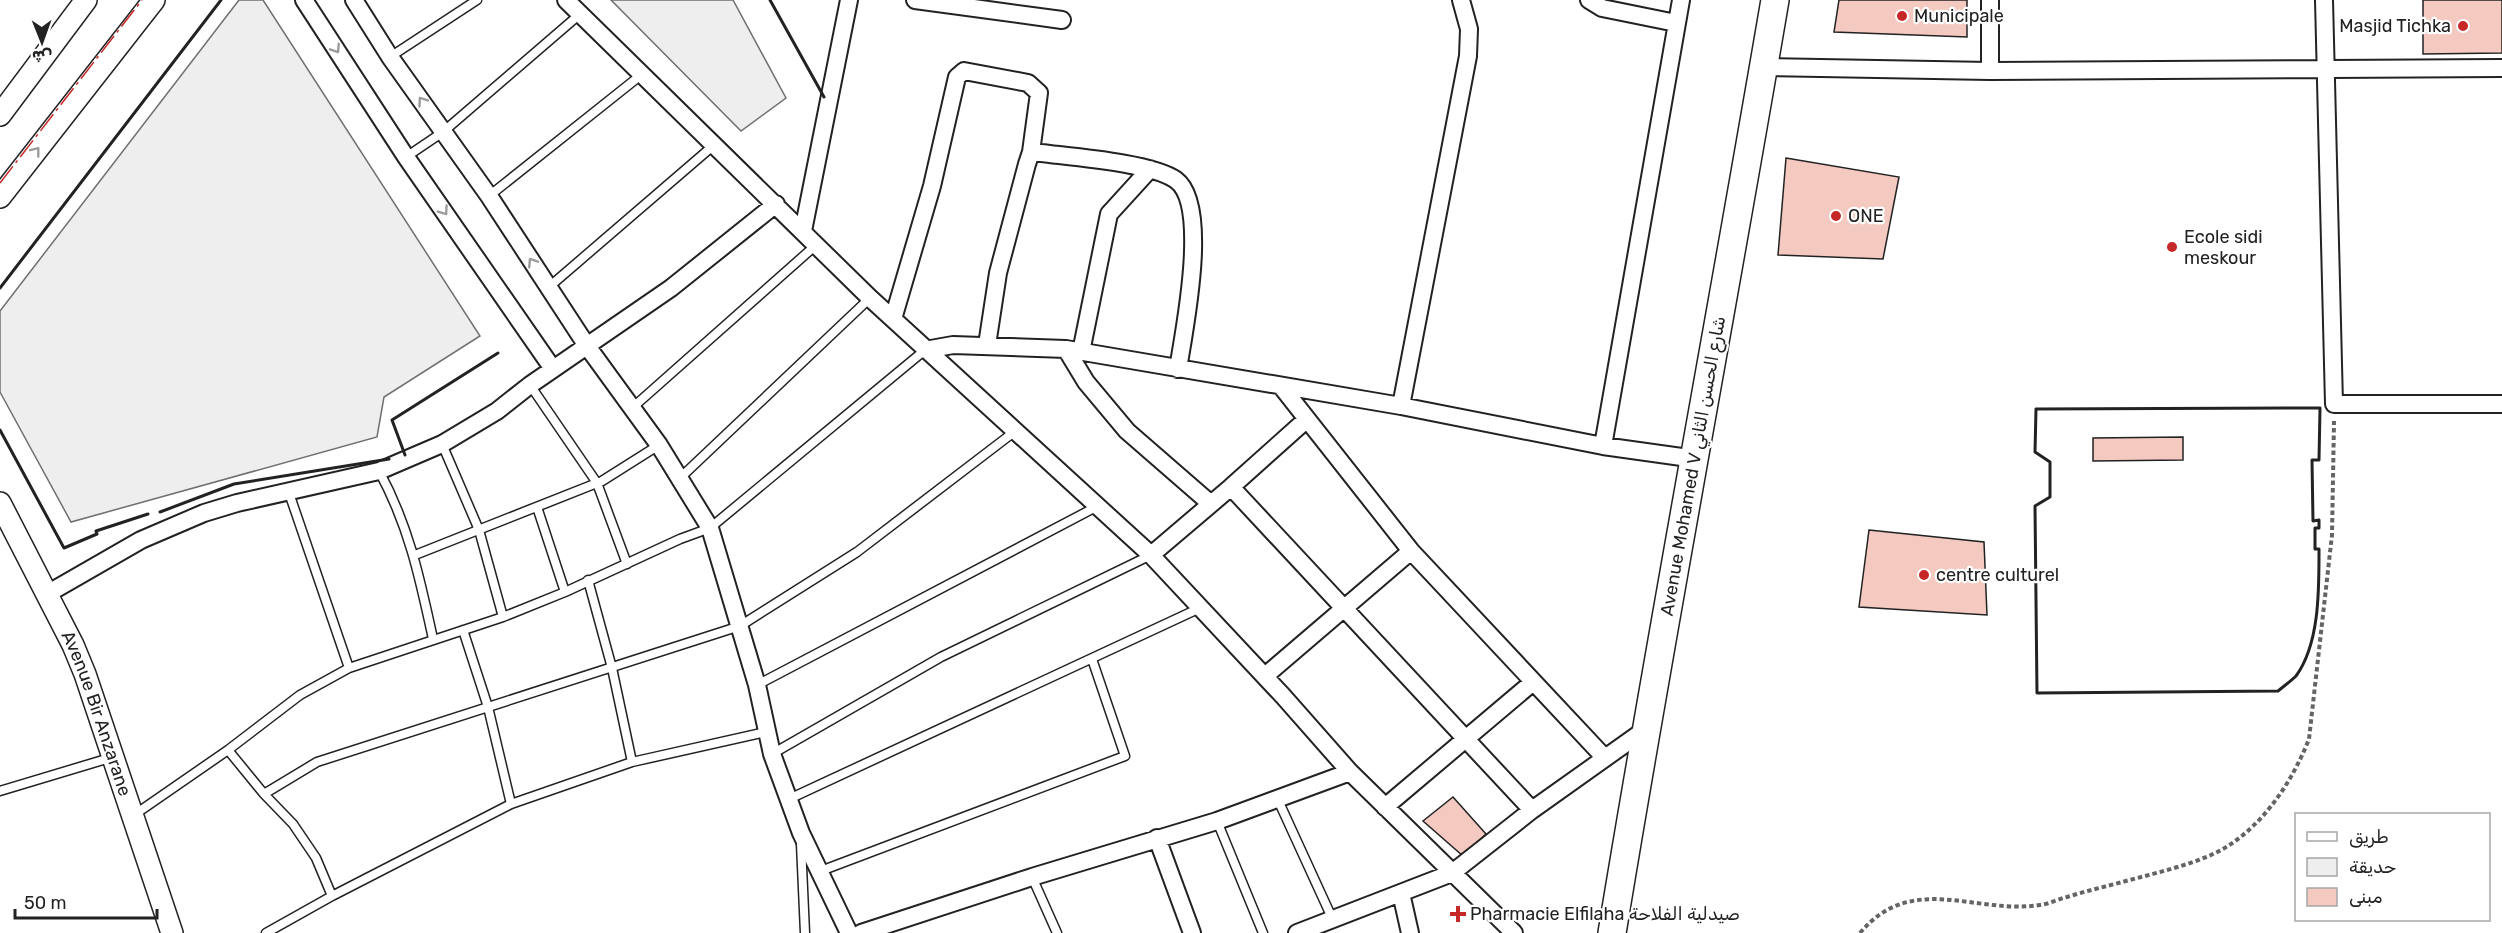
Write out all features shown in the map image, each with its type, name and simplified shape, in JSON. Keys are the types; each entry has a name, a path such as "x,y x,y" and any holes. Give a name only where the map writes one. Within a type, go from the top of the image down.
{"main road":[{"name":"Avenue Mohamed V شارع الحسن الثاني","path":"1612,933 1775,0"}],"street":[{"path":"0,115 86,0"},
{"path":"0,197 154,0"},
{"path":"304,0 406,157 553,369"},
{"path":"354,0 390,57 489,196 587,346 659,446 678,480 710,528 757,685 772,754 801,833 849,933"},
{"path":"566,0 870,298 1151,555 1350,772 1514,933"},
{"path":"803,231 849,0"},
{"path":"915,0 1062,20"},
{"path":"1401,406 1468,56 1469,29 1461,0"},
{"path":"1589,0 1602,8 1676,23"},
{"path":"1603,446 1681,0"},
{"path":"1990,0 1990,71"},
{"path":"2324,0 2334,404 2502,404"},
{"path":"1763,67 1990,71 2326,71 2502,68"},
{"path":"893,319 932,186 957,77 964,71 1028,83 1036,87 1039,93 1031,152 998,273 987,345"},
{"path":"1031,152 1150,169 1177,181 1192,207 1193,257 1179,369"},
{"path":"1150,169 1109,214 1073,350 1086,382 1127,431 1211,504"},
{"path":"47,594 141,540 172,526 237,503 379,471 442,444 497,411 530,385 671,288 776,204"},
{"path":"925,350 953,345 987,345 1073,350 1401,406 1603,446 1696,459"},
{"path":"1281,386 1411,551 1604,758"},
{"path":"1151,555 1307,419"},
{"path":"1231,487 1532,810"},
{"name":"Avenue Bir Anzarane","path":"0,503 85,674 172,933"},
{"path":"1264,676 1411,551"},
{"path":"1385,807 1533,682"},
{"path":"1297,933 1452,873 1532,810 1646,729"},
{"path":"861,933 1032,877 1217,821 1350,772"},
{"path":"1157,838 1192,933"},
{"path":"1401,893 1410,933"}],"lane":[{"path":"390,57 477,0"},
{"path":"406,157 443,132 580,14"},
{"path":"489,196 641,75"},
{"path":"549,287 714,145"},
{"path":"632,409 816,245"},
{"path":"678,480 870,298"},
{"path":"132,816 228,750 300,696 349,668 503,617 710,528 925,350"},
{"path":"530,385 597,483 627,564"},
{"path":"264,794 317,762 740,626 857,552 1014,432"},
{"path":"442,444 479,530 503,617"},
{"path":"415,555 597,483 659,446"},
{"path":"379,471 393,497 415,555 434,639"},
{"path":"289,493 349,668"},
{"path":"537,507 565,592"},
{"path":"757,685 1096,507"},
{"path":"772,754 941,657 1151,555"},
{"path":"588,580 612,668 633,762"},
{"path":"789,799 1200,608"},
{"path":"463,630 488,707 511,804"},
{"path":"818,872 1125,756 1092,658"},
{"path":"266,933 332,896 511,804 633,762 766,732"},
{"path":"228,750 264,794 293,824 316,858 332,896"},
{"path":"0,791 113,757"},
{"path":"1278,800 1333,920"},
{"path":"1217,821 1263,933"},
{"path":"801,833 805,933"},
{"path":"1032,877 1057,933"}],"path":[{"path":"1860,933 1872,918 1913,899 1952,900 2010,906 2041,905 2166,870 2211,855 2240,838 2274,802 2298,766 2309,739 2332,535 2334,404"}],"green space":[{"path":"239,0 263,0 480,336 384,397 377,437 71,522 0,392 0,311"},
{"path":"611,0 733,0 786,98 741,131"}],"building":[{"name":"Municipale","path":"1839,0 1967,0 1967,37 1834,32"},
{"name":"Masjid Tichka","path":"2423,0 2502,0 2502,53 2423,54"},
{"name":"ONE","path":"1786,158 1899,177 1883,259 1778,255"},
{"path":"2183,437 2183,460 2093,461 2093,438"},
{"name":"centre culturel","path":"1869,530 1984,542 1987,615 1859,607"},
{"path":"1453,797 1486,834 1463,856 1423,821"}],"wall":[{"path":"0,288 221,0"},
{"path":"770,0 824,97"},
{"path":"405,455 392,420 498,353"},
{"path":"2320,408 2319,460 2312,460 2313,521 2319,520 2319,528 2315,528 2315,549 2319,549 2318,598 2310,648 2296,676 2278,691 2037,693 2035,506 2050,497 2050,462 2035,452 2036,409 2320,408"},
{"path":"0,430 64,548 97,534 96,531 148,514"},
{"path":"160,512 234,484 389,459"}],"power":[{"path":"0,183 142,0"}],"place":[{"name":"Municipale","path":"1902,16"},
{"name":"Masjid Tichka","path":"2463,26"},
{"name":"ONE","path":"1836,216"},
{"name":"Ecole sidi meskour","path":"2172,247"},
{"name":"centre culturel","path":"1924,575"},
{"name":"Pharmacie Elfilaha صيدلية الفلاحة","path":"1458,914"}]}
